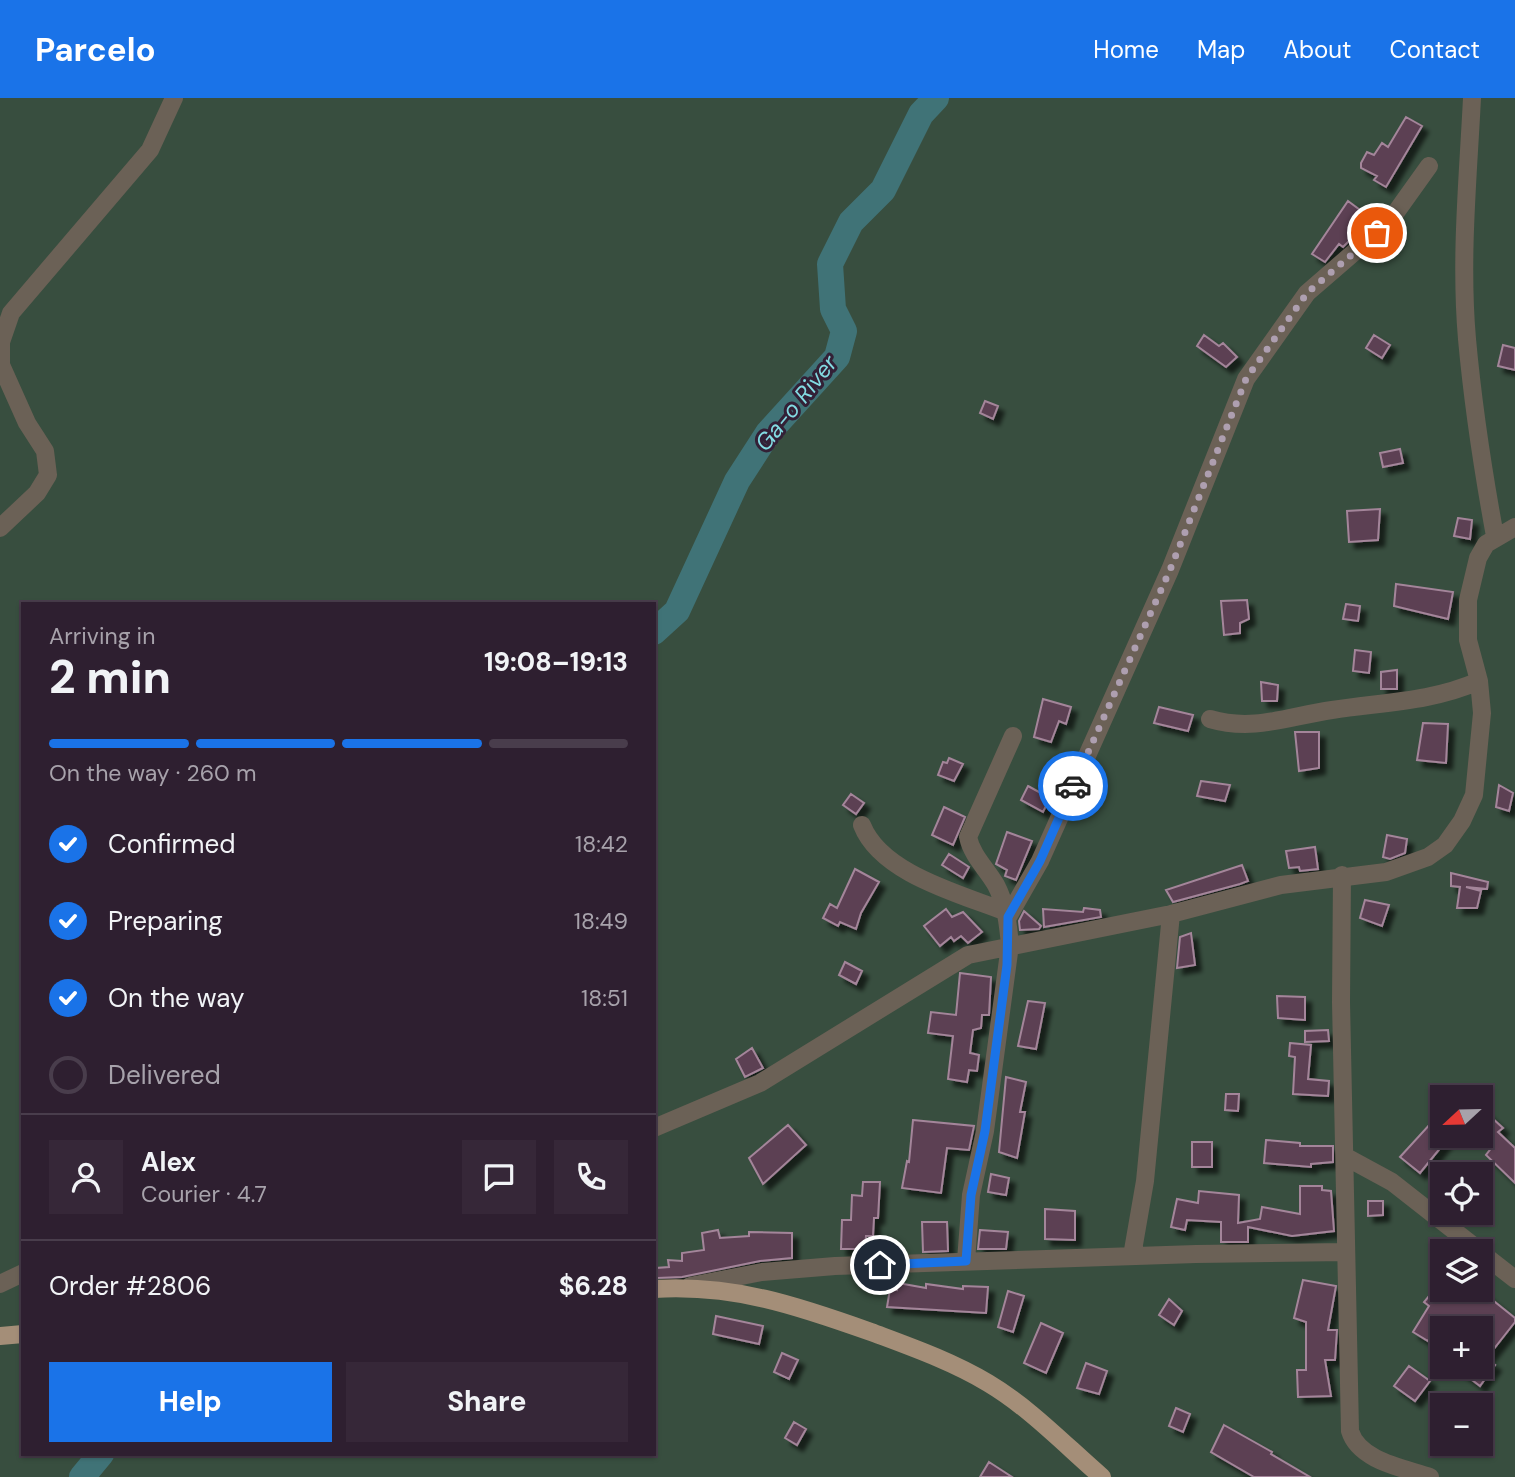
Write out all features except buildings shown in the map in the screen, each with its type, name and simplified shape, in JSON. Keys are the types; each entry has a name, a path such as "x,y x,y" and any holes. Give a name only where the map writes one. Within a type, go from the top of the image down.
{"main road":[{"path":"656,1289 685,1287 755,1295 791,1303 934,1355 988,1383 1034,1415 1102,1477"},
{"path":"0,1336 21,1334"}],"street":[{"path":"0,528 37,493 48,475 45,451 27,423 1,365 1,342 11,313 150,150 174,98"},
{"path":"1472,98 1465,232 1466,337 1482,468 1495,536"},
{"path":"1007,915 1040,861 1164,583 1246,379 1307,293 1389,222 1429,166"},
{"path":"656,1127 760,1083 958,959 1010,945 1171,914 1281,885 1342,875 1386,872 1412,865 1445,845 1462,821 1474,795 1479,764 1482,713 1479,681 1468,640 1468,600 1478,558 1495,536 1515,527"},
{"path":"1210,719 1229,724 1271,724 1328,710 1429,698 1479,681"},
{"path":"966,1261 971,1195 985,1131 1010,945 1007,915 996,885 968,837 1013,736"},
{"path":"862,825 874,847 901,868 1007,915"},
{"path":"1342,875 1346,1252 1352,1439 1370,1455 1430,1477"},
{"path":"1132,1256 1145,1181 1171,914"},
{"path":"1346,1157 1392,1182 1464,1239"},
{"path":"685,1287 762,1272 966,1261 1346,1252"},
{"path":"1493,1262 1515,1279"},
{"path":"0,1284 21,1274"}],"green space":[{"path":"0,98 1515,98 1515,1477 0,1477"}],"waterway":[{"name":"Ga-o River","path":"656,630 677,611 737,481 768,433 837,357 844,331 833,309 830,264 851,222 883,190 921,114 936,98"},
{"name":"Ga-o River","path":"82,1477 99,1456"}],"way so far":[{"path":"1073,786 1170,570 1246,379 1307,293 1377,233"}],"route":[{"path":"880,1265 966,1261 971,1195 985,1131 1010,945 1008,917 1040,861 1073,786"}]}
